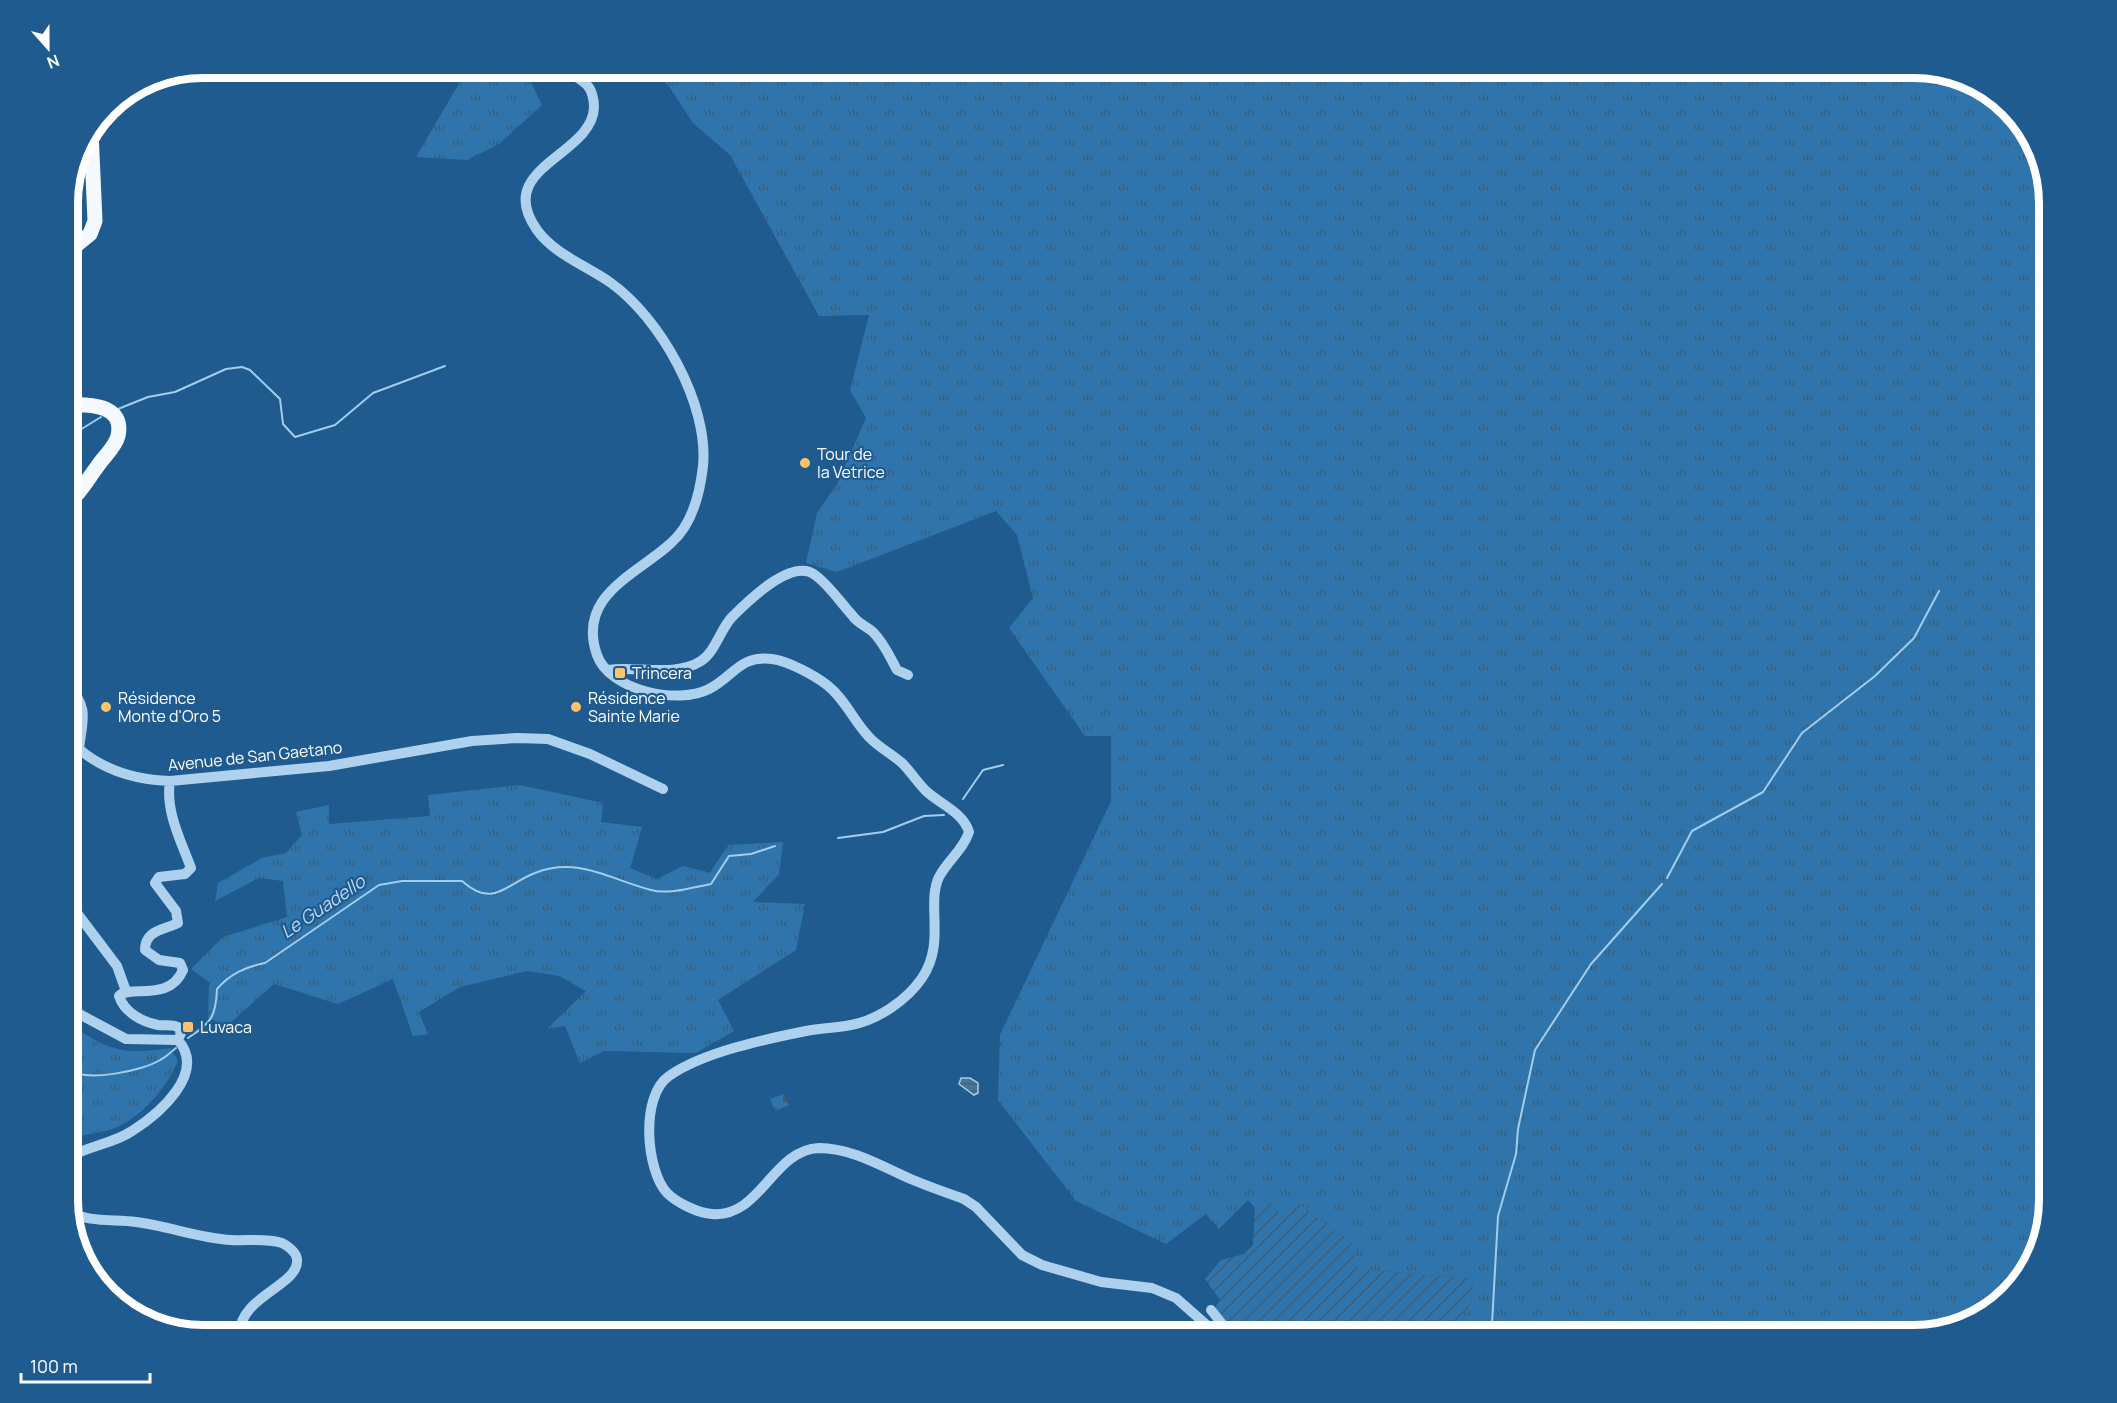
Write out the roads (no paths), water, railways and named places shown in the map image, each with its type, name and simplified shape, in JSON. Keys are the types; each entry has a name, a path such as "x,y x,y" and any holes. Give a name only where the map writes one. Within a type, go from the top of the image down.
{"main road":[{"path":"78,244 90,234 95,221 92,147"},
{"path":"78,405 94,404 115,418 118,427 112,447 78,495"}],"street":[{"path":"576,78 587,85 594,99 594,115 585,132 533,177 527,196 527,209 534,226 545,241 628,296 652,323 696,409 703,448 697,498 687,524 672,543 615,584 602,603 595,620 594,642 598,656 613,676 649,691 670,695 692,695 710,688 743,662 761,658 777,659 824,682 839,696 869,738 903,764 927,792 957,814 969,832 966,842 939,877 932,956 922,978 902,1000 876,1016 853,1025 807,1031 706,1058 664,1080 652,1098 648,1121 657,1177 666,1192 680,1203 709,1214 726,1214 750,1202 798,1153 819,1148 845,1150 964,1199 976,1207 1022,1255 1042,1265 1101,1282 1152,1288 1176,1298 1207,1325"},
{"path":"607,670 674,668 699,663 708,655 719,632 756,594 790,572 802,570 814,573 828,586 855,619 872,631 883,643 897,670 908,675"},
{"name":"Avenue de San Gaetano","path":"78,696 84,711 79,748 97,764 147,780 170,781 329,766 472,741 517,738 548,740 590,754 663,789"},
{"path":"170,781 168,790 173,821 191,868 185,874 159,877 155,884 176,911 178,923 163,927 150,935 145,942 145,950 159,960 180,963 183,970 173,982 154,992 126,991 119,996 122,1004 138,1018 158,1025 178,1027 181,1033 178,1040"},
{"path":"78,914 117,966 126,991"},
{"path":"78,1013 126,1039 178,1040 185,1048 188,1066 182,1085 131,1132 78,1154"},
{"path":"79,1216 136,1222 229,1240 282,1243 293,1250 297,1259 295,1270 290,1277 248,1308 240,1325"},
{"path":"1211,1310 1223,1325"}],"waterway":[{"path":"118,409 148,397 175,392 226,369 242,367 250,370 280,399 283,424 295,437 335,425 373,393 445,366"},
{"path":"78,431 101,417"},
{"path":"1667,878 1692,831 1763,792 1802,733 1875,676 1914,638 1939,591"},
{"name":"Le Guadello","path":"963,799 983,770 1003,765"},
{"name":"Le Guadello","path":"838,838 883,832 924,816 944,815"},
{"name":"Le Guadello","path":"188,1038 211,1018 217,989 227,979 244,969 265,963 379,885 402,881 462,881 473,889 491,894 535,873 551,868 566,867 594,871 651,890 673,891 711,884 729,856 751,854 775,846"},
{"path":"1492,1325 1498,1216 1516,1154 1518,1129 1535,1050 1591,964 1662,884"},
{"name":"Le Guadello","path":"78,1073 114,1074 141,1068 152,1064 176,1048"}],"place":[{"name":"Tour de la Vetrice","path":"805,463"},
{"name":"Trincera","path":"620,673"},
{"name":"Résidence Monte d'Oro 5","path":"106,707"},
{"name":"Résidence Sainte Marie","path":"576,707"},
{"name":"Luvaca","path":"188,1027"}]}
